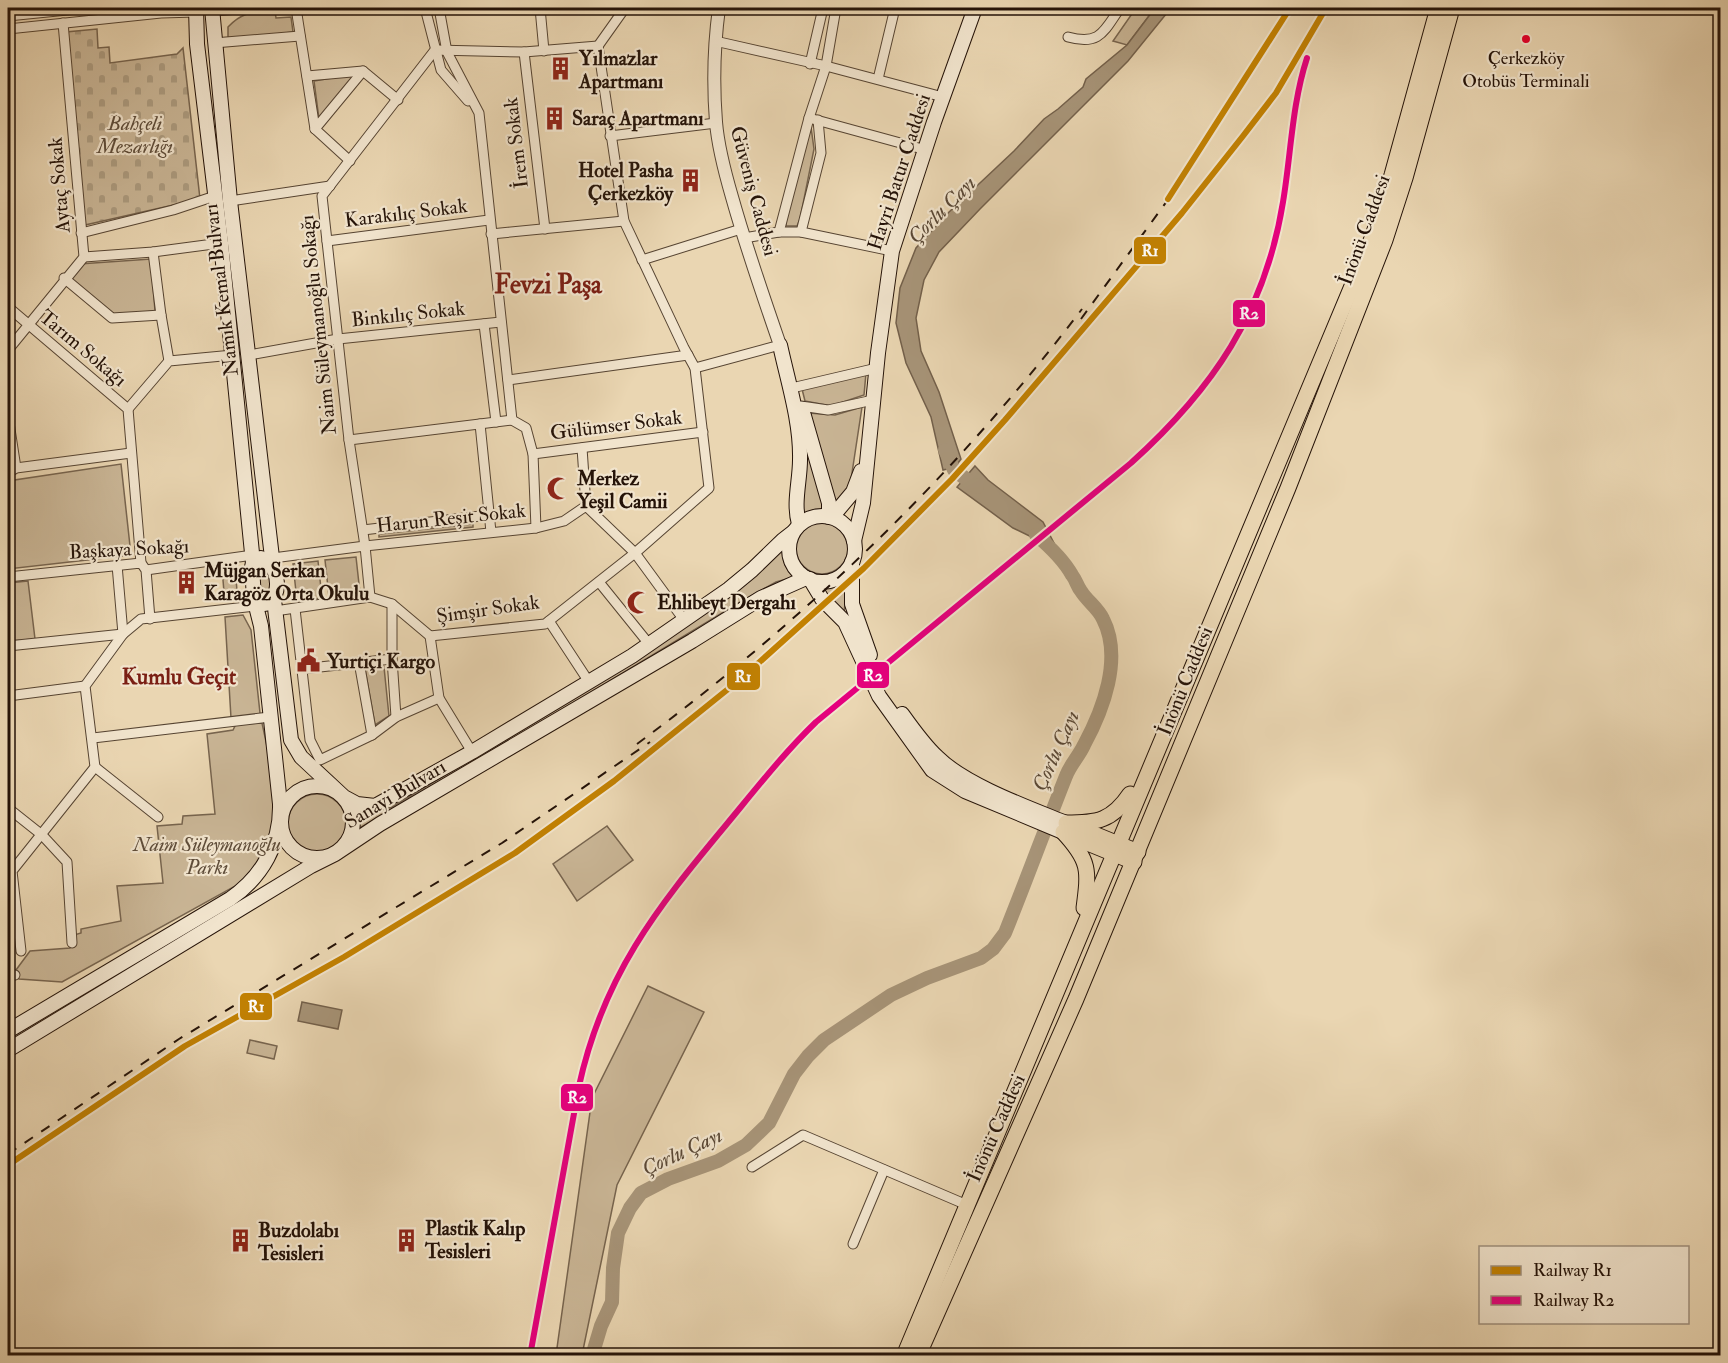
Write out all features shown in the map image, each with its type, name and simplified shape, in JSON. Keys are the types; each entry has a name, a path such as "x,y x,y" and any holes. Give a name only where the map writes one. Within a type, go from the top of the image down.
{"main road":[{"name":"Hayri Batur Caddesi","path":"854,541 863,503 873,400 892,251 975,8"},
{"name":"İnönü Caddesi","path":"904,1356 1373,236 1438,8"},
{"name":"İnönü Caddesi","path":"918,1356 1076,999 1288,488 1385,240 1405,178 1452,8"},
{"path":"196,10 212,9"},
{"name":"Namık Kemal Bulvarı","path":"212,9 230,201 275,573 274,605 279,629 291,740 301,757 344,797"},
{"name":"Namık Kemal Bulvarı","path":"196,10 197,44 221,243 253,559 254,602 261,626 276,758 280,823"},
{"name":"Güveniş Caddesi","path":"780,345 796,387 831,517"},
{"name":"Güveniş Caddesi","path":"780,345 801,459 796,529"},
{"name":"Hayri Batur Caddesi","path":"831,517 854,492 871,425"},
{"path":"1022,810 959,774 937,758 891,700 873,665 852,604 854,541 844,524 831,517 817,516 796,529 789,552 792,563 845,622 879,696 933,770 966,791 1022,810 1136,857"},
{"name":"Sanayi Bulvarı","path":"280,823 282,810 288,799 309,786 322,786 334,790 357,804 375,806 472,752 589,682 684,620 729,589 796,529"},
{"path":"253,559 261,558 273,562"},
{"path":"808,579 828,581 838,578 852,562"},
{"name":"Sanayi Bulvarı","path":"8,1050 311,866 335,854 380,824 761,598 808,579"},
{"path":"254,602 274,605"},
{"path":"1065,828 1104,820 1120,809 1151,762"},
{"path":"280,823 282,835 298,854 310,858 323,858 335,854 344,848 353,828 350,806 344,797"},
{"path":"8,1031 241,892 269,857 280,823"},
{"path":"1065,828 1085,862 1088,877 1082,927"}],"street":[{"path":"8,16 87,8"},
{"path":"212,9 251,8"},
{"path":"296,8 315,129 350,160"},
{"path":"425,8 441,70 479,113"},
{"path":"439,8 447,52 479,113 489,220 513,420"},
{"path":"540,8 544,51"},
{"path":"625,8 598,46 624,221 695,368 703,432"},
{"name":"Güveniş Caddesi","path":"719,8 716,41 716,123 723,165 742,234 780,345"},
{"path":"810,63 823,8"},
{"path":"779,232 813,119 826,66 836,8"},
{"path":"878,79 895,8"},
{"path":"1068,37 1083,42 1101,35 1120,8"},
{"path":"8,29 196,10"},
{"name":"Aytaç Sokak","path":"8,350 64,278 84,257 63,23"},
{"path":"214,44 300,36"},
{"path":"716,41 826,66 943,97"},
{"path":"435,50 524,52 598,46"},
{"name":"Naim Süleymanoğlu Sokağı","path":"370,597 363,530 349,440 322,196 435,50"},
{"name":"İrem Sokak","path":"524,52 544,229"},
{"path":"307,76 363,71 398,100"},
{"path":"315,129 363,71"},
{"path":"813,119 926,150"},
{"path":"801,232 821,153 813,119"},
{"path":"610,136 716,123"},
{"path":"230,201 330,186"},
{"path":"81,233 173,210 215,196"},
{"name":"Karakılıç Sokak","path":"327,241 489,220"},
{"path":"491,234 624,221"},
{"path":"642,260 742,234 779,232 801,232 892,251"},
{"path":"84,257 153,252 221,243"},
{"path":"153,252 169,361"},
{"path":"64,278 112,318 161,315"},
{"name":"Tarım Sokağı","path":"8,308 128,409 150,619"},
{"name":"Binkılıç Sokak","path":"249,355 338,339 501,322"},
{"path":"484,324 496,422"},
{"path":"695,368 780,345"},
{"path":"128,409 169,361 233,355"},
{"path":"508,380 688,355"},
{"path":"796,387 877,368"},
{"path":"801,406 828,410 873,400"},
{"path":"8,416 16,468"},
{"path":"349,440 513,420 526,428 533,454 536,528"},
{"path":"480,424 491,532"},
{"name":"Gülümser Sokak","path":"533,454 703,432"},
{"name":"Şimşir Sokak","path":"274,605 295,609 370,597 392,604 430,636 545,624 635,553 709,488 703,432"},
{"path":"582,448 586,506 635,553 684,620"},
{"path":"8,473 16,468 131,453"},
{"name":"Harun Reşit Sokak","path":"273,562 365,546 536,528 564,521 586,506"},
{"name":"Harun Reşit Sokak","path":"363,530 489,515"},
{"name":"Başkaya Sokağı","path":"8,577 117,565 143,567 253,559"},
{"path":"117,565 123,634"},
{"path":"598,582 649,644"},
{"path":"21,951 12,871 95,767 85,686 123,634 141,619 254,602"},
{"path":"392,604 392,659 396,717"},
{"path":"295,609 310,740 320,760 372,735 396,717 439,698"},
{"path":"549,621 589,682"},
{"path":"8,646 123,634"},
{"path":"430,636 439,698 472,752"},
{"path":"302,669 392,659"},
{"path":"359,662 372,735"},
{"path":"8,696 85,686"},
{"path":"93,738 270,717"},
{"path":"95,767 158,817"},
{"path":"8,808 42,836 67,862 72,943"},
{"path":"752,1167 803,1135 967,1205"},
{"path":"853,1244 884,1170"}],"green space":[{"path":"1136,8 1155,8 1127,45 1113,41"},
{"path":"275,11 276,18 291,17 293,32 232,39 228,37 228,27 244,15"},
{"name":"Bahçeli Mezarlığı","path":"97,29 98,48 109,47 110,63 177,54 183,48 200,199 85,225 66,32"},
{"path":"356,74 319,119 314,81"},
{"path":"811,127 814,149 800,219 797,226 786,226 786,216"},
{"path":"151,259 155,311 113,315 67,280 79,264"},
{"path":"866,373 864,395 831,406 805,401 802,389"},
{"path":"862,407 850,486 838,502 834,501 808,413 835,415"},
{"path":"808,453 826,509 799,515"},
{"path":"121,464 131,555 8,569 8,481"},
{"path":"822,522 836,526 844,534 848,548 844,562 836,570 822,574 808,570 800,562 796,548 800,534 808,526"},
{"path":"473,524 473,527 379,537 379,534"},
{"path":"784,543 782,553 784,562 794,577 776,582 742,601 497,749 358,829 358,811 378,812 392,807 497,744"},
{"path":"356,557 360,593 329,597 325,560"},
{"path":"318,561 322,598 297,601 293,564"},
{"path":"235,566 237,591 224,592 222,568"},
{"path":"260,567 263,567 270,575 271,594 262,600 257,584"},
{"path":"848,579 844,612 819,589 836,586"},
{"path":"28,581 35,639 10,641 8,636 8,583"},
{"path":"243,615 251,630 260,713 231,718 225,617"},
{"path":"384,667 389,716 375,725 365,669"},
{"name":"Naim Süleymanoğlu Parkı","path":"262,723 271,765 274,817 273,827 252,873 239,884 62,982 19,979 16,970 30,951 70,948 74,935 81,933 81,929 121,921 117,886 163,883 157,826 182,824 183,816 215,814 207,734 233,730 236,724"},
{"path":"317,794 328,796 341,807 346,823 344,834 333,847 317,852 306,850 293,839 288,823 290,812 301,799"},
{"path":"607,826 633,860 577,901 553,864"},
{"path":"648,986 704,1012 617,1185 582,1355 556,1355 592,1098"},
{"path":"250,1040 277,1046 274,1059 247,1053"}],"shaded area":[{"path":"1155,8 1171,8 1128,61 939,252 924,280 916,318 921,351 939,392 961,459 955,467 943,470 931,417 906,363 896,323 900,288 916,248 948,213 1014,151 1044,119 1083,87 1086,79 1127,45"},
{"path":"975,466 988,480 1043,522 1054,543 1053,546 1048,548 1046,544 1013,528 957,487"},
{"path":"302,1002 342,1010 338,1029 298,1021"}],"waterway":[{"name":"Çorlu Çayı","path":"945,450 954,470 977,487"},
{"name":"Çorlu Çayı","path":"592,1356 601,1326 612,1302 613,1268 618,1233 630,1208 641,1193 668,1179 718,1161 746,1145 769,1123 794,1074 824,1040 891,995 927,978 981,958 993,949 1005,933 1068,772 1098,716 1111,667 1109,634 1101,615 1083,595 1064,564 1036,535"}],"railway":[{"path":"1081,319 1167,201 1290,8"},
{"path":"8,1165 185,1046 344,957 515,853 614,781 743,677 864,568 952,479 1005,420 1182,213 1243,136 1276,93 1323,13"},
{"path":"637,744 760,647 875,543 983,430 1082,309"},
{"path":"8,1154 179,1039 502,843 650,742"}],"rail line":[{"name":"R1","path":"1168,199 1290,8"},
{"name":"R1","path":"8,1165 185,1046 344,957 515,853 614,781 743,677 864,568 952,479 1005,420 1182,213 1243,136 1276,93 1323,13"},
{"name":"R2","path":"530,1356 579,1086 589,1047 602,1011 635,946 655,915 701,856 781,759 816,722 1131,463 1187,407 1210,377 1249,314 1275,242 1283,202 1298,93 1307,58"}],"place":[{"name":"Çerkezköy Otobüs Terminali","path":"1526,39"},
{"name":"Yılmazlar Apartmanı","path":"561,69"},
{"name":"Saraç Apartmanı","path":"554,118"},
{"name":"Hotel Pasha Çerkezköy","path":"691,181"},
{"name":"Merkez Yeşil Camii","path":"559,489"},
{"name":"Müjgan Serkan Karagöz Orta Okulu","path":"186,582"},
{"name":"Ehlibeyt Dergahı","path":"639,602"},
{"name":"Yurtiçi Kargo","path":"309,661"},
{"name":"Plastik Kalıp Tesisleri","path":"407,1240"},
{"name":"Buzdolabı Tesisleri","path":"240,1241"}],"district":[{"name":"Fevzi Paşa","path":"548,285"},
{"name":"Kumlu Geçit","path":"179,677"}]}
